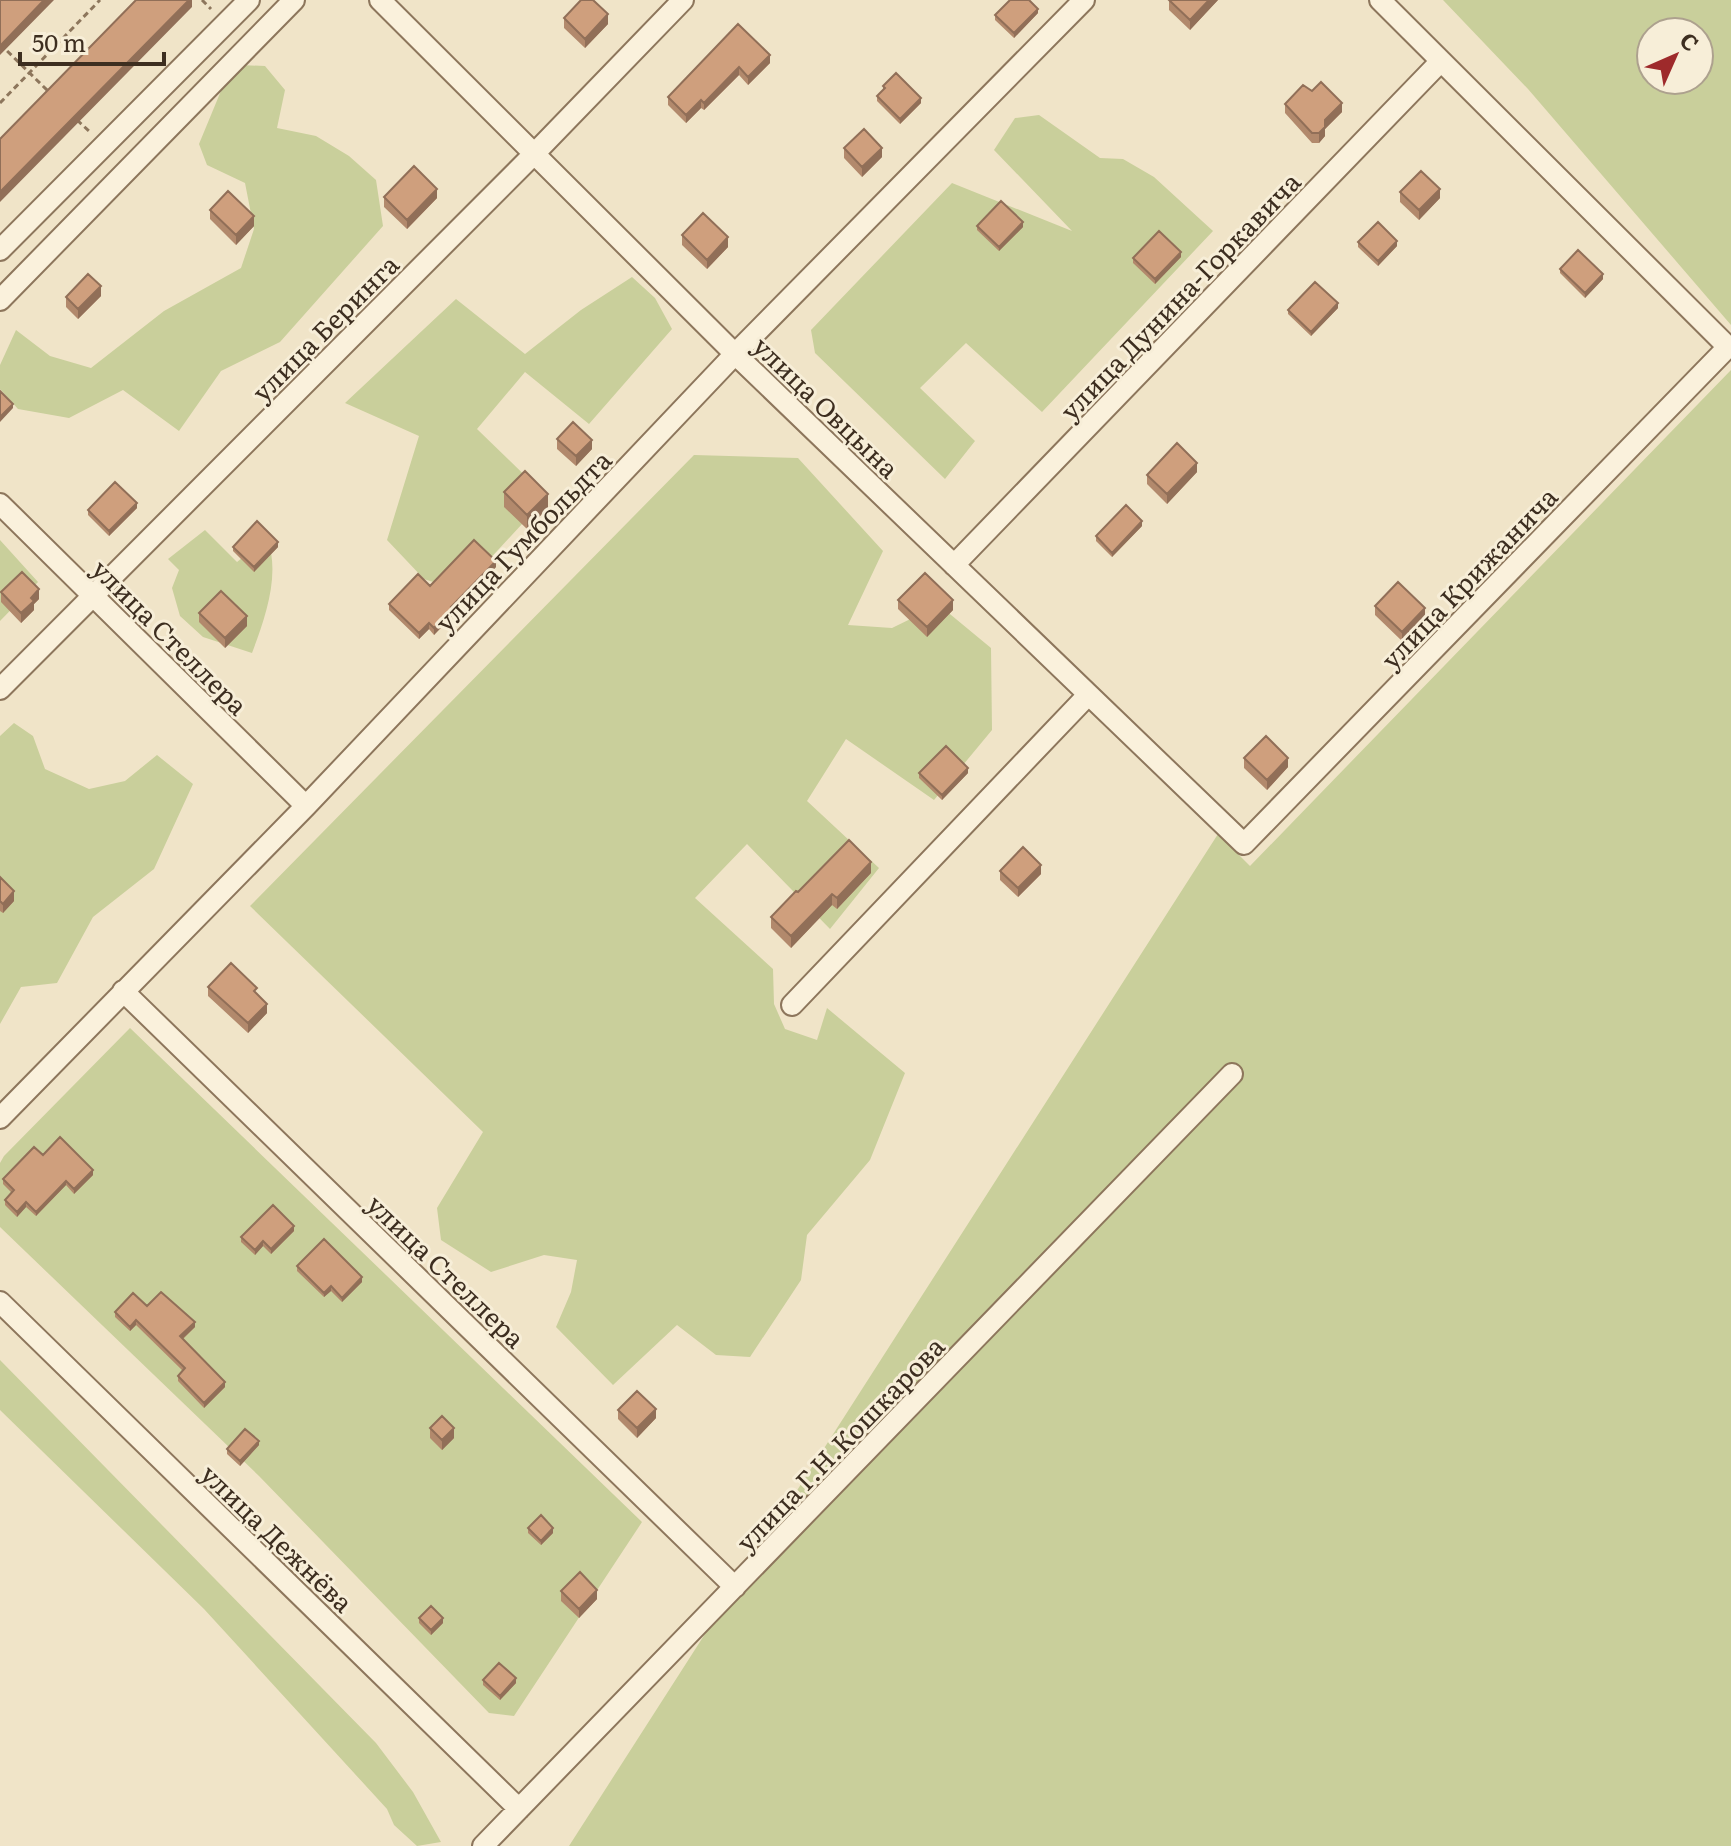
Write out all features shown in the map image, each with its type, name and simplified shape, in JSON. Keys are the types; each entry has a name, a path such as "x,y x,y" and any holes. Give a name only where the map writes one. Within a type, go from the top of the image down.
{"street":[{"path":"0,250 249,0"},
{"path":"0,300 294,0"},
{"name":"улица Овцына","path":"380,0 735,354 1244,844"},
{"name":"улица Беринга","path":"0,689 534,154 683,0"},
{"name":"улица Гумбольдта","path":"0,1118 306,806 735,354 1084,0"},
{"path":"1380,0 1441,61"},
{"name":"улица Крижанича","path":"1244,844 1728,347 1441,61"},
{"name":"улица Дунина-Горкавича","path":"954,565 1441,61"},
{"name":"улица Стеллера","path":"0,504 306,806"},
{"path":"792,1005 1088,695"},
{"name":"улица Стеллера","path":"123,991 735,1587"},
{"name":"улица Г.Н.Кошкарова","path":"483,1846 1232,1074"},
{"name":"улица Дежнёва","path":"0,1302 519,1809"}],"path":[{"path":"0,103 100,0"},
{"path":"0,44 50,94"},
{"path":"72,115 104,146"}],"green space":[{"path":"1443,0 1731,0 1731,325 1528,89"},
{"path":"240,65 265,66 285,90 277,128 316,136 349,156 376,180 383,226 280,342 221,371 179,431 123,390 69,418 18,409 0,389 0,365 16,330 50,356 91,368 164,311 241,268 254,229 245,183 207,165 199,144 223,86"},
{"path":"1039,115 1100,158 1123,159 1154,177 1213,231 1042,412 966,343 920,388 975,441 945,479 815,353 811,330 952,183 1072,231 994,150 1015,118"},
{"path":"632,277 655,298 672,329 589,424 525,372 477,429 547,497 460,591 424,579 387,540 419,436 345,403 456,299 525,354 581,310"},
{"path":"1731,370 1731,1846 569,1846 1218,834 1250,866"},
{"path":"694,455 798,458 883,551 848,625 892,628 939,605 991,648 992,730 934,800 846,739 807,801 879,868 830,929 747,844 695,898 773,969 774,1004 785,1029 817,1040 827,1008 905,1073 870,1160 807,1235 801,1280 750,1357 716,1355 677,1325 613,1385 556,1327 571,1292 577,1260 544,1255 491,1272 441,1240 437,1208 483,1132 250,906"},
{"path":"205,530 237,562 267,538 272,581 252,653 203,637 180,616 172,588 179,570 168,559"},
{"path":"0,540 38,582 0,621"},
{"path":"14,723 33,736 45,769 89,789 125,781 157,755 193,784 154,869 93,917 57,983 21,987 0,1024 0,736"},
{"path":"130,1028 642,1522 514,1716 489,1713 259,1476 0,1227 0,1163 4,1156"},
{"path":"0,1360 376,1743 413,1792 441,1842 417,1846 394,1825 387,1809 204,1609 0,1410"}],"building":[{"path":"0,0 44,0 0,46"},
{"path":"136,0 189,0 0,192 0,139"},
{"path":"581,0 593,0 608,14 585,39 564,18"},
{"path":"1010,0 1029,0 1038,9 1014,33 995,15"},
{"path":"1169,0 1209,0 1190,20"},
{"path":"738,24 770,55 748,77 739,67 704,103 701,100 686,115 668,97"},
{"path":"896,73 921,98 900,119 877,96"},
{"path":"1321,82 1342,103 1325,120 1325,127 1319,133 1312,133 1285,104 1303,85 1312,91"},
{"path":"864,129 882,148 862,167 844,148"},
{"path":"414,166 437,189 407,220 384,197"},
{"path":"1421,171 1440,189 1419,210 1400,192"},
{"path":"228,191 254,216 236,235 210,210"},
{"path":"1001,201 1023,222 999,247 977,226"},
{"path":"703,213 728,237 707,260 682,235"},
{"path":"1378,222 1397,241 1378,261 1358,242"},
{"path":"1159,231 1181,252 1155,279 1133,258"},
{"path":"1578,250 1603,274 1585,293 1560,269"},
{"path":"88,274 101,286 78,309 66,297"},
{"path":"1315,282 1338,303 1311,332 1288,310"},
{"path":"0,391 13,404 0,417"},
{"path":"573,422 592,440 576,456 557,439"},
{"path":"1177,443 1197,463 1167,494 1147,475"},
{"path":"525,471 548,494 527,515 504,492"},
{"path":"115,482 137,503 109,531 88,510"},
{"path":"1126,505 1142,521 1112,553 1096,536"},
{"path":"257,521 278,542 254,567 233,547"},
{"path":"474,540 496,561 434,628 429,623 419,633 389,604 418,574 430,586"},
{"path":"22,572 39,589 31,598 34,601 21,613 1,592"},
{"path":"925,573 953,600 927,627 898,600"},
{"path":"1398,582 1425,608 1402,632 1375,606"},
{"path":"221,591 247,616 225,638 199,613"},
{"path":"1266,736 1288,758 1267,780 1244,758"},
{"path":"946,746 968,768 942,795 919,773"},
{"path":"849,840 871,862 837,898 832,894 791,936 771,917"},
{"path":"1023,847 1041,865 1018,888 1000,871"},
{"path":"0,877 14,891 3,904 0,901"},
{"path":"231,963 257,988 254,991 267,1004 248,1023 208,987"},
{"path":"60,1137 93,1170 74,1189 66,1181 36,1212 26,1202 17,1212 5,1200 14,1190 3,1179 34,1147 43,1155"},
{"path":"273,1205 294,1226 271,1249 263,1241 255,1250 241,1237"},
{"path":"324,1239 362,1277 342,1298 331,1286 324,1293 297,1266"},
{"path":"161,1292 195,1322 180,1336 225,1382 204,1403 178,1376 185,1368 136,1320 130,1327 115,1312 133,1293 147,1306"},
{"path":"637,1391 656,1409 637,1428 618,1410"},
{"path":"442,1416 454,1428 442,1440 430,1428"},
{"path":"245,1429 259,1441 240,1461 227,1449"},
{"path":"541,1515 553,1528 541,1541 528,1528"},
{"path":"580,1572 597,1590 579,1609 561,1591"},
{"path":"431,1606 443,1618 431,1630 419,1618"},
{"path":"499,1663 516,1678 500,1696 483,1680"}]}
